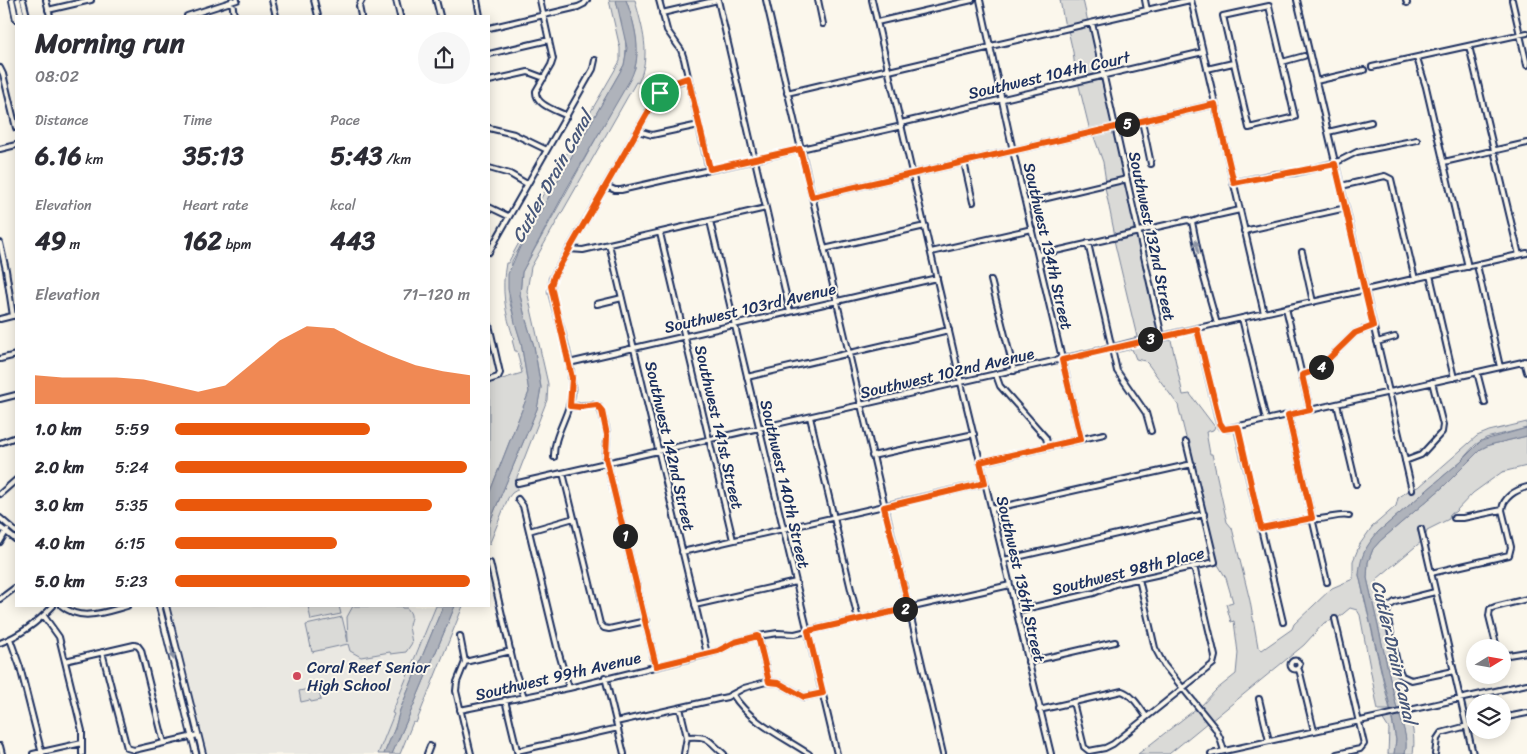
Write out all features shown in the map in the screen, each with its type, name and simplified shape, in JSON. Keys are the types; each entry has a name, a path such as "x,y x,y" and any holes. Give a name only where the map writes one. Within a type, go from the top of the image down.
{"main road":[{"path":"12,0 15,15"},
{"path":"18,0 22,15"},
{"path":"159,607 196,754"},
{"path":"166,607 203,754"}],"street":[{"path":"23,0 27,15"},
{"path":"46,0 50,15"},
{"path":"48,10 91,0"},
{"path":"194,15 237,0"},
{"path":"272,0 276,15"},
{"path":"314,0 318,15"},
{"path":"360,15 359,5 362,0"},
{"path":"396,0 400,15"},
{"path":"436,0 440,15"},
{"path":"476,0 480,15"},
{"path":"540,0 552,61 536,91 536,96 541,103 567,116"},
{"path":"490,28 578,7 587,0"},
{"path":"659,0 669,33 683,55 710,169"},
{"path":"662,13 718,0 790,312"},
{"path":"766,0 943,754"},
{"path":"818,0 824,24"},
{"name":"Southwest 136th Street","path":"872,0 961,383 1051,754"},
{"path":"877,22 972,0"},
{"name":"Southwest 134th Street","path":"980,0 1013,151 1081,439"},
{"path":"1145,0 1147,10"},
{"path":"787,93 1190,0 1264,313"},
{"path":"1297,0 1412,490"},
{"path":"1512,0 1527,65"},
{"path":"232,1 234,15"},
{"path":"1269,6 1282,62 1295,117 1249,128 1222,16 1269,6"},
{"name":"Southwest 132nd Street","path":"1092,23 1162,337"},
{"path":"1372,67 1527,33"},
{"path":"490,54 549,40"},
{"path":"1469,46 1519,255"},
{"name":"Southwest 104th Court","path":"606,186 619,191 800,149 1002,98 1203,52"},
{"path":"1282,62 1304,56"},
{"path":"1417,58 1426,87 1468,267"},
{"path":"490,248 567,116 593,69 595,60"},
{"path":"1207,69 1233,63"},
{"path":"1,69 15,124"},
{"path":"1316,81 1364,70"},
{"path":"490,81 528,72 544,78"},
{"path":"554,457 554,447 570,406 572,384 551,286 554,276 655,100 665,87 688,78"},
{"path":"812,197 1215,104"},
{"path":"1142,121 1152,164"},
{"path":"1328,132 1372,122"},
{"path":"638,131 652,135 699,125"},
{"path":"490,128 514,134 547,150"},
{"path":"1234,183 1335,164 1356,153 1417,140"},
{"path":"1444,162 1527,143"},
{"path":"0,148 15,144"},
{"path":"964,162 973,202"},
{"path":"490,168 510,174 527,184"},
{"path":"1341,186 1389,176 1394,183 1415,278"},
{"path":"1026,203 1127,179"},
{"path":"490,207 508,216"},
{"path":"569,249 583,250 766,208"},
{"path":"1244,231 1346,208"},
{"path":"1038,255 1188,220 1192,222 1240,210"},
{"name":"Southwest 140th Street","path":"710,221 837,754"},
{"path":"1192,222 1202,272 1216,324"},
{"path":"824,249 925,226"},
{"path":"931,252 1032,229"},
{"name":"Southwest 141st Street","path":"660,233 733,540"},
{"path":"0,243 15,316 0,319"},
{"path":"1088,243 1118,374 1146,413 1151,431"},
{"name":"Southwest 142nd Street","path":"609,244 707,654"},
{"path":"1302,252 1314,302"},
{"name":"Southwest 102nd Avenue","path":"518,483 1527,253"},
{"path":"1476,265 1500,367"},
{"path":"1430,275 1454,378"},
{"path":"2,280 7,278"},
{"name":"Southwest 103rd Avenue","path":"569,363 937,278"},
{"path":"991,280 1014,371"},
{"path":"597,304 622,298"},
{"path":"1286,308 1310,410"},
{"path":"1242,318 1266,420"},
{"path":"1302,375 1317,370 1355,333 1373,326"},
{"path":"490,329 500,371 499,376 490,380"},
{"path":"1197,329 1220,423 1224,429 1526,361 1527,372"},
{"path":"747,377 949,330"},
{"path":"1377,342 1395,337"},
{"path":"0,359 15,355"},
{"path":"1477,372 1485,403"},
{"path":"996,375 1000,386 1046,438 1048,447"},
{"path":"1405,461 1421,455 1442,432 1443,428 1432,382"},
{"path":"0,399 15,395"},
{"path":"570,406 580,407 595,404 599,406 607,435 605,452 656,666"},
{"path":"1337,404 1356,484"},
{"path":"1288,415 1327,582"},
{"path":"810,417 858,620"},
{"path":"1238,427 1283,622"},
{"path":"872,456 974,434"},
{"path":"980,462 1104,434"},
{"path":"0,443 15,437"},
{"name":"Southwest 98th Place","path":"1016,612 1094,593 1111,586 1215,562 1186,442"},
{"path":"992,510 1192,464"},
{"path":"563,473 598,621 602,627 611,629 646,621"},
{"path":"0,494 15,481"},
{"path":"682,552 985,483"},
{"path":"1431,573 1510,554 1511,547 1502,510 1503,504 1518,490 1527,487"},
{"path":"518,499 523,506 530,531 557,647 569,688"},
{"path":"1454,518 1464,518 1502,510"},
{"path":"1004,560 1204,514"},
{"path":"1261,528 1341,514 1350,516"},
{"path":"0,518 15,531"},
{"path":"530,531 574,518"},
{"path":"0,542 9,526"},
{"path":"0,527 15,539"},
{"path":"1421,529 1466,722"},
{"path":"490,563 524,697"},
{"path":"1073,702 1083,746 1089,751 1111,745 1212,665 1215,660 1194,566"},
{"path":"1139,579 1156,651 1161,661 1215,728 1224,751"},
{"path":"695,605 796,582"},
{"name":"Southwest 99th Avenue","path":"460,710 569,688 707,654 718,651 735,642 758,636 778,632 795,634 1010,585"},
{"path":"0,599 15,588"},
{"path":"1435,592 1395,602 1388,606 1398,667 1403,678 1411,680 1454,671"},
{"path":"1495,639 1490,609 1527,599"},
{"path":"0,643 29,628 52,607"},
{"path":"64,607 73,613 82,615 123,607"},
{"path":"44,616 58,635 82,731 82,754"},
{"path":"1335,619 1364,741 1362,748 1337,754"},
{"path":"460,636 465,662 456,687 471,754"},
{"path":"758,636 769,682"},
{"path":"10,639 20,667 41,753"},
{"path":"1028,662 1115,642"},
{"path":"65,662 102,652 134,645 138,646 142,650 164,743"},
{"path":"465,662 511,651"},
{"path":"102,652 125,744 129,750 198,735"},
{"path":"1511,655 1527,652"},
{"path":"1298,668 1314,731"},
{"path":"606,678 624,754"},
{"path":"616,722 732,695 746,687 769,682 779,683 804,697 823,693"},
{"path":"1211,754 1527,684"},
{"path":"1039,710 1118,692 1128,693 1146,716"},
{"path":"732,695 739,704 775,735 809,754"},
{"path":"505,700 517,752 618,728"},
{"path":"1259,700 1269,741"},
{"path":"680,708 687,737 684,754"},
{"path":"1511,716 1527,713"},
{"path":"1435,754 1437,737 1442,732 1466,726"},
{"path":"687,737 699,736 706,738 724,754"},
{"path":"1470,739 1473,754"},
{"path":"33,754 82,743"},
{"path":"0,746 2,754"},
{"path":"427,754 430,746"}],"shaded area":[{"path":"609,0 616,0 621,15 626,41 624,65 512,261 509,300 521,342 529,392 490,491 490,383 522,373 517,351 515,351 512,340 514,339 505,301 506,263 508,263 535,213 533,212 620,61 620,48"},
{"path":"616,0 626,0 635,29 637,59 635,68 522,272 520,295 534,346 541,388 537,409 490,522 490,491 529,392 521,342 508,289 508,274 520,247 624,65 627,48"},
{"path":"626,0 635,0 643,31 645,52 642,73 638,83 636,82 531,267 527,291 548,384 547,400 517,477 517,490 508,498 490,543 490,522 537,409 541,387 534,346 520,295 522,272 635,68 637,51"},
{"path":"1060,0 1083,0 1088,22 1065,27"},
{"path":"1086,26 1092,31 1101,70 1096,75 1078,79 1068,30"},
{"path":"1097,78 1103,80 1113,121 1110,126 1090,131 1078,82"},
{"path":"1110,130 1115,132 1125,174 1121,179 1106,182 1103,162 1093,134"},
{"path":"1120,183 1124,184 1127,188 1135,225 1132,231 1115,236 1105,187"},
{"path":"1136,236 1138,239 1159,331 1154,336 1118,344 1115,343 1137,337 1114,240"},
{"path":"1169,337 1171,339 1159,342 1171,340 1183,395 1190,394 1215,427 1213,430 1206,432 1210,454 1212,454 1227,522 1232,528 1250,601 1258,647 1262,650 1292,629 1294,624 1332,588 1353,579 1353,561 1360,544 1372,527 1396,506 1398,498 1420,486 1477,436 1489,431 1527,422 1527,428 1486,438 1475,445 1461,461 1378,532 1365,550 1359,575 1390,710 1378,710 1360,615 1357,610 1350,608 1338,618 1324,623 1304,645 1211,721 1200,707 1216,690 1236,674 1238,653 1234,621 1231,622 1226,604 1233,602 1226,578 1217,563 1178,405 1148,364 1145,361 1136,359 1132,349 1117,351 1122,348"},
{"path":"1527,428 1527,436 1489,445 1481,449 1443,487 1373,549 1368,562 1367,578 1406,743 1405,754 1394,754 1396,740 1389,702 1359,575 1364,552 1378,532 1461,461 1481,441"},
{"path":"1527,436 1527,466 1502,472 1473,493 1455,512 1450,514 1449,519 1427,530 1426,534 1424,534 1422,529 1417,530 1422,541 1377,579 1378,597 1403,704 1401,708 1397,709 1367,578 1368,562 1373,549 1443,487 1481,449 1489,445"},
{"name":"Coral Reef Senior High School","path":"170,607 436,607 392,713 394,714 378,754 326,754 321,752 312,754 206,754"},
{"path":"308,607 339,607 341,614 311,620"},
{"path":"352,607 407,608 411,616 409,627 412,643 406,652 391,654 390,652 361,657 350,651 348,644 312,652 306,625 342,617 348,642 347,617"},
{"path":"436,607 443,607 384,754 378,754 394,714 392,713"},
{"path":"443,607 455,607 392,754 384,754"},
{"path":"455,607 463,607 416,723 413,722 400,754 392,754"},
{"path":"318,687 321,700 301,702 299,691"},
{"path":"1197,708 1208,722 1169,754 1138,754"},
{"path":"1406,713 1411,722 1413,732 1413,754 1405,754 1405,739 1399,715"},
{"path":"1391,716 1396,740 1394,754 1388,754 1389,729 1382,718"}],"place":[{"name":"Coral Reef Senior High School","path":"297,676"}],"route":[{"path":"688,78 710,169 800,149 812,197 1215,104 1234,183 1335,164 1373,326 1355,333 1317,370 1302,375 1310,410 1288,415 1312,518 1261,528 1238,427 1224,429 1220,423 1197,329 1062,360 1081,439 980,462 985,483 884,507 909,608 808,631 823,693 804,697 779,683 769,682 758,636 735,642 718,651 656,666 606,458 607,437 602,413 597,405 593,404 580,407 570,406 572,378 551,286 554,276 660,93 668,85 688,78"}],"water label":[{"name":"Cutler Drain Canal","path":"552,177"},
{"name":"Cutler Drain Canal","path":"1394,652"}]}
